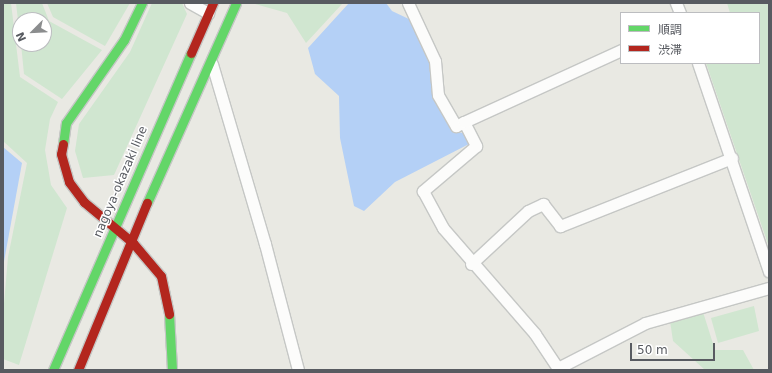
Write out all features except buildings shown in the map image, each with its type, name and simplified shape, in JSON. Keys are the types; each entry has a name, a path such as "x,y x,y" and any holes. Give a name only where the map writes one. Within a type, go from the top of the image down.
{"main road":[{"path":"142,3 124,40 66,123 61,154 69,182 84,202 133,243 161,276 168,302 172,370"},
{"path":"78,370 133,243 150,196 212,64 236,3"},
{"name":"nagoya-okazaki line","path":"53,370 210,8"}],"street":[{"path":"190,3 210,8"},
{"path":"408,3 435,61 438,95 456,126 620,50"},
{"path":"212,64 298,370"},
{"path":"698,64 732,158 769,271"},
{"path":"464,122 476,146 424,191 443,228 470,264 535,334 558,369 645,323 769,288"},
{"path":"470,264 528,211 543,204 560,226 732,158"}],"green space":[{"path":"3,3 11,3 12,52 17,52 20,77 58,102 50,119 45,150 51,185 67,208 19,365 3,359 3,315 8,257 27,163 3,141"},
{"path":"16,3 42,3 46,12 17,12"},
{"path":"47,3 130,3 105,46 53,17"},
{"path":"152,3 182,3 187,14 114,175 83,178 75,151 79,124 130,52"},
{"path":"343,3 306,43 287,13 255,4"},
{"path":"727,3 769,3 769,247 706,64 760,64 760,12 730,12"},
{"path":"52,23 102,50 62,99 24,74 22,52 52,52"},
{"path":"754,306 759,331 718,343 711,318"},
{"path":"703,312 715,350 743,350 754,370 705,370 673,341 670,321"}],"water":[{"path":"349,3 386,3 392,11 413,21 430,62 433,93 454,132 464,133 469,144 395,182 364,211 354,206 340,138 339,96 315,74 308,48"},
{"path":"3,147 22,163 3,267"}],"traffic: fast":[{"path":"63,144 66,123 124,40 142,3"},
{"path":"147,203 236,3"},
{"path":"53,370 191,53"},
{"path":"169,314 172,370"}],"traffic: jam":[{"path":"191,53 213,3"},
{"path":"63,144 61,154 69,182 84,202 133,243 161,276 169,314"},
{"path":"78,370 147,203"}]}
